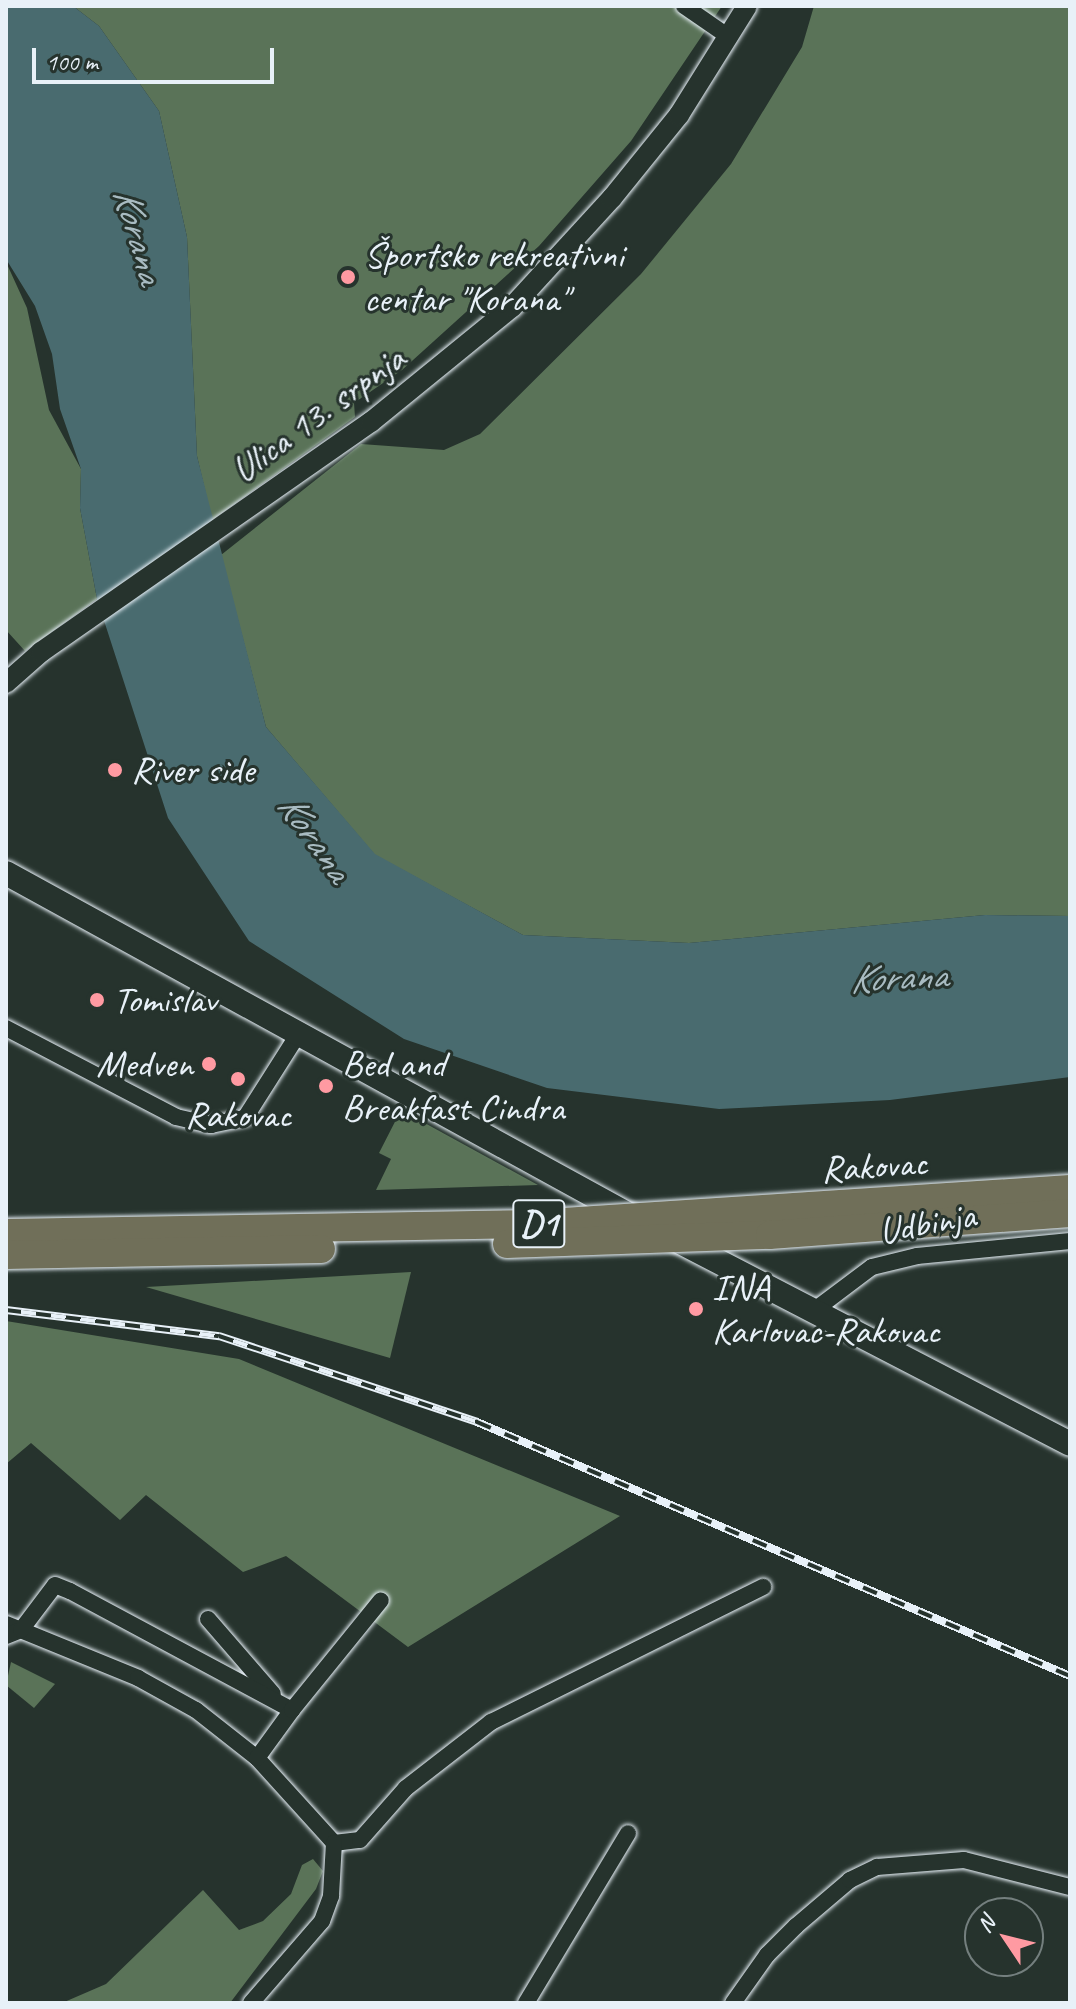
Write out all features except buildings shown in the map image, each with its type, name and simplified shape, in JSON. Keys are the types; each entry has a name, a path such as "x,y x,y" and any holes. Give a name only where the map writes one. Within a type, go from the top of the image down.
{"highway":[{"name":"Rakovac","path":"6,1233 533,1224 1070,1189"},
{"name":"Rakovac","path":"6,1255 562,1243 1070,1213"}],"main road":[{"path":"6,873 812,1312 1070,1444"}],"street":[{"path":"684,6 729,37"},
{"name":"Ulica 13. srpnja","path":"6,683 41,652 351,437 512,307 565,251 679,115 747,6"},
{"path":"6,1028 176,1117 211,1125 245,1118 299,1033"},
{"name":"Udbinja","path":"812,1312 872,1267 917,1256 1070,1241"},
{"path":"251,2003 322,1921 331,1896 334,1843 257,1758 173,1697 11,1630 55,1585 285,1706"},
{"path":"334,1843 360,1840 406,1788 491,1722 763,1587"},
{"path":"257,1758 285,1706 381,1600"},
{"path":"208,1619 285,1706"},
{"path":"526,2003 628,1833"},
{"path":"733,2003 767,1955 850,1880 877,1867 964,1860 1070,1887"}],"green space":[{"name":"Športsko rekreativni centar \"Korana\"","path":"73,6 722,6 631,141 539,246 402,370 354,403 355,417 212,520 197,456 187,237 159,111 99,26"},
{"path":"814,6 1070,6 1070,916 985,915 689,943 523,935 375,855 266,727 221,555 361,444 444,450 480,434 641,274 731,164 802,47"},
{"path":"6,262 27,308 49,410 81,469 80,508 97,599 25,651 6,630"},
{"path":"401,1110 538,1185 376,1190 391,1159 379,1153"},
{"path":"411,1272 390,1358 146,1287"},
{"path":"6,1321 239,1359 620,1516 408,1647 286,1556 243,1572 146,1495 120,1520 31,1443 6,1464"},
{"path":"11,1662 55,1684 34,1708 6,1685"},
{"path":"313,1859 323,1871 316,1889 230,2003 62,2003 106,1984 203,1890 239,1930 263,1921 291,1894 302,1865"}],"water":[{"name":"Korana","path":"6,6 73,6 99,26 159,111 187,237 197,456 266,727 375,854 523,935 689,943 985,915 1070,916 1070,1077 890,1100 719,1109 547,1088 404,1039 249,941 168,818 97,599 80,508 81,469 60,409 52,354 35,306 6,259"}],"railway":[{"path":"6,1310 219,1336 477,1422 1070,1676"}],"place":[{"name":"Športsko rekreativni centar \"Korana\"","path":"348,277"},
{"name":"River side","path":"115,770"},
{"name":"Tomislav","path":"97,1000"},
{"name":"Medven","path":"209,1064"},
{"name":"Rakovac","path":"238,1079"},
{"name":"Bed and Breakfast Cindra","path":"326,1086"},
{"name":"INA Karlovac-Rakovac","path":"696,1309"}]}
